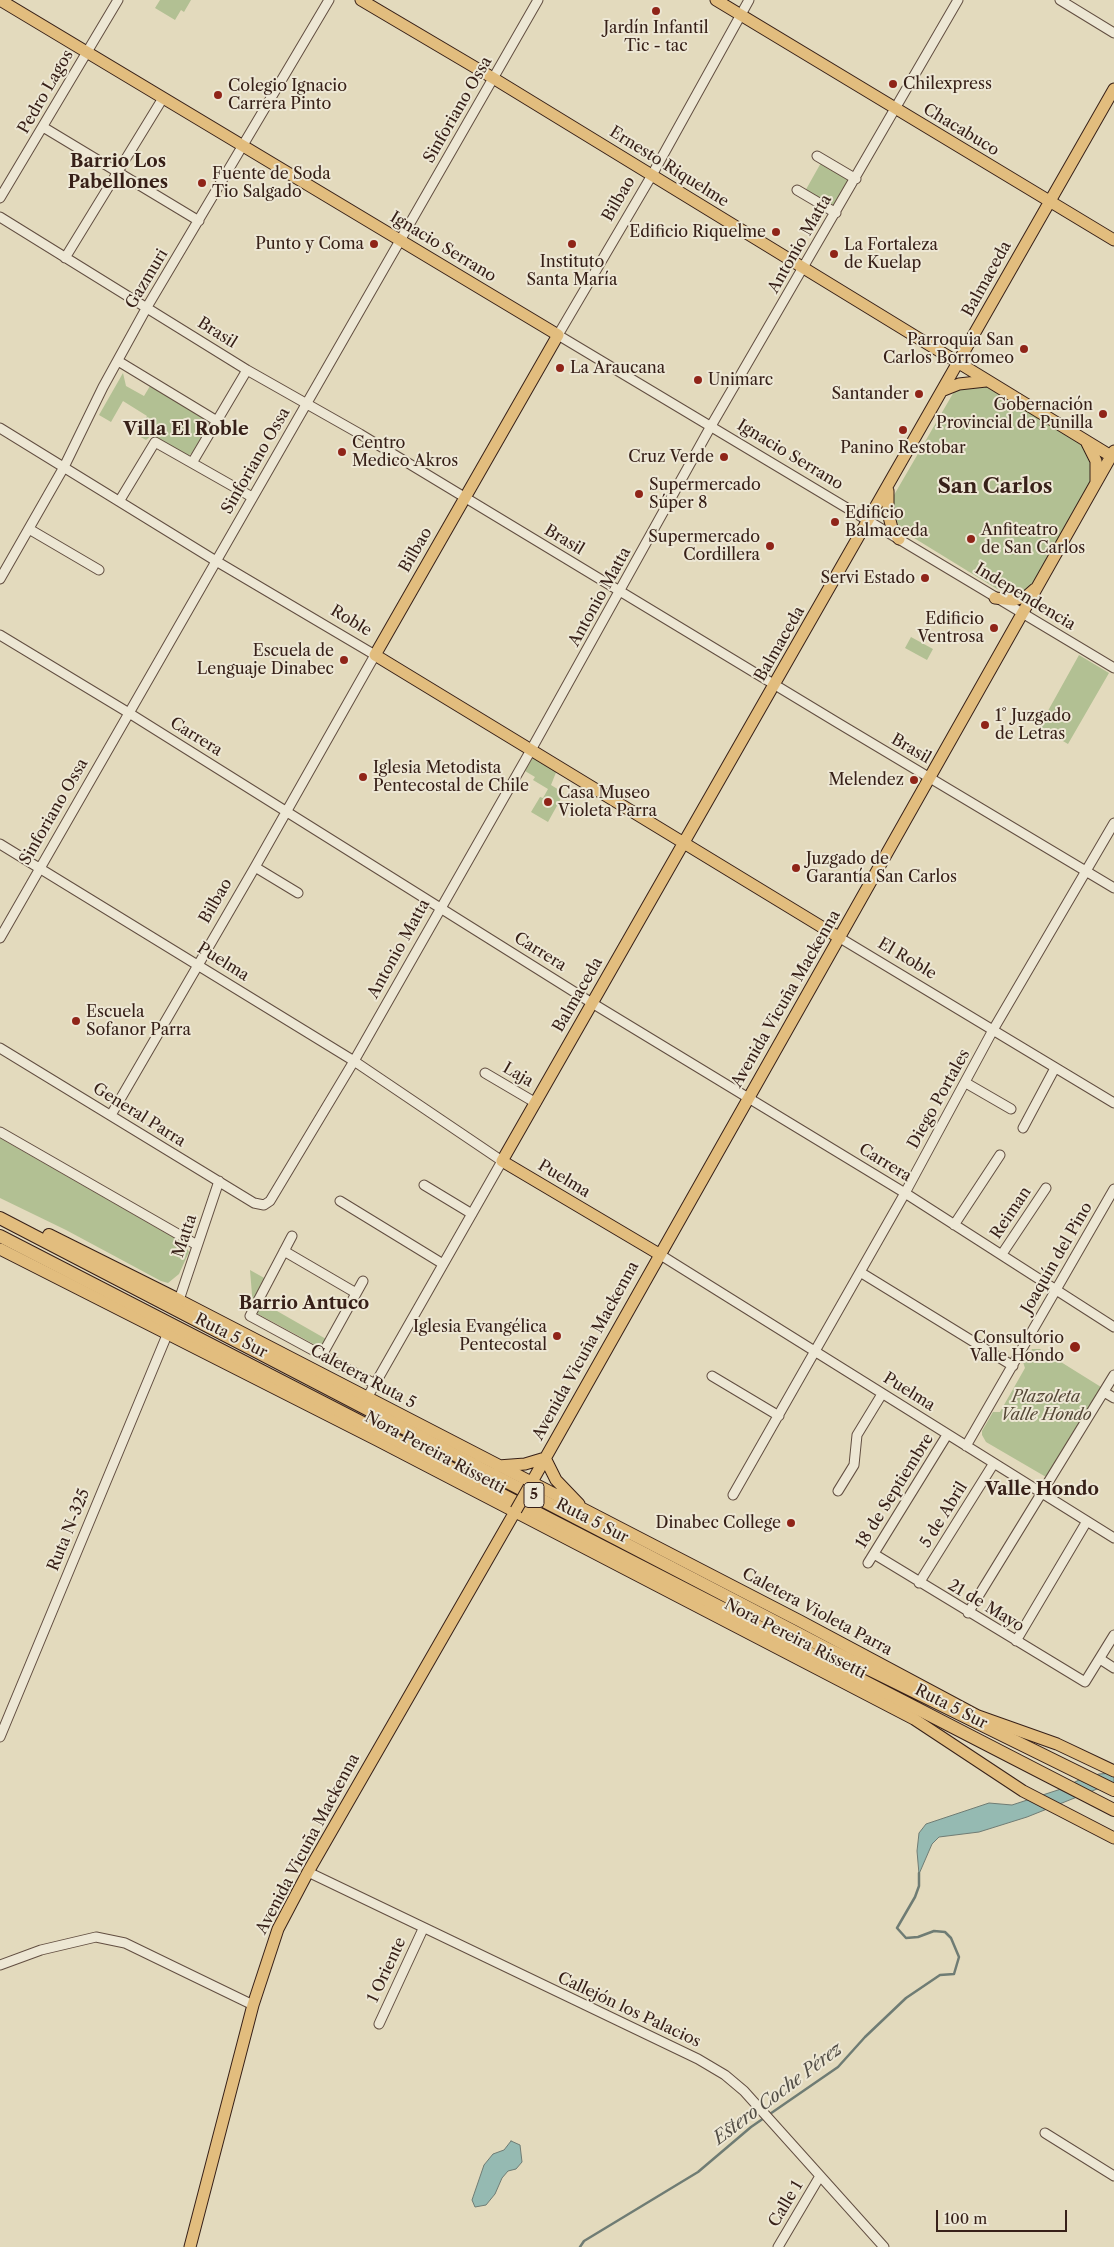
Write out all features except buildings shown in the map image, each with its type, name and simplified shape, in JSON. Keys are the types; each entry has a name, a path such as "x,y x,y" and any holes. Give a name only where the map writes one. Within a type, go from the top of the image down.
{"highway":[{"path":"0,1216 67,1243 179,1300"},
{"name":"Ruta 5 Sur","path":"0,1216 826,1648 1114,1790"},
{"name":"Ruta 5 Sur","path":"0,1236 1114,1810"}],"main road":[{"name":"Ignacio Serrano","path":"0,0 558,335"},
{"name":"Ernesto Riquelme","path":"360,0 493,78 958,364 1113,455"},
{"name":"Chacabuco","path":"716,0 1114,240"},
{"name":"Balmaceda","path":"502,1160 944,390 1049,201 1114,89"},
{"name":"Bilbao","path":"375,655 558,335"},
{"path":"944,390 968,382 988,381"},
{"path":"1084,439 1096,462 1095,487"},
{"name":"Avenida Vicuña Mackenna","path":"190,2247 253,2005 278,1929 308,1872 530,1485 659,1254 1113,455"},
{"path":"890,484 888,513 892,528 900,539"},
{"path":"995,598 1008,600 1019,598 1032,592 1042,582"},
{"name":"Roble","path":"375,655 684,844"},
{"name":"El Roble","path":"684,844 840,938"},
{"name":"Puelma","path":"502,1160 659,1254"},
{"name":"Nora Pereira Rissetti","path":"0,1249 515,1511 914,1720 1023,1791 1114,1838"},
{"name":"Caletera Ruta 5","path":"179,1300 530,1485"},
{"path":"496,1466 525,1464 545,1458 556,1480 589,1513"},
{"name":"Caletera Violeta Parra","path":"530,1485 589,1513 978,1716 1057,1744 1114,1771"}],"street":[{"name":"Pedro Lagos","path":"0,198 118,0"},
{"name":"Gazmuri","path":"0,579 4,563 29,529 64,467 147,307 329,0"},
{"name":"Sinforiano Ossa","path":"0,938 538,0"},
{"name":"Bilbao","path":"558,335 652,175 749,0"},
{"name":"Antonio Matta","path":"264,1205 270,1201 354,1061 620,592 711,426 958,0"},
{"path":"1060,0 1114,33"},
{"path":"66,258 163,98"},
{"path":"43,127 199,221"},
{"path":"817,156 856,178"},
{"path":"797,190 836,213"},
{"name":"Brasil","path":"0,217 247,370 306,403 1114,888"},
{"name":"Ignacio Serrano","path":"558,335 869,521"},
{"path":"118,360 217,421"},
{"path":"192,463 247,370"},
{"name":"Roble","path":"0,428 120,500 216,561 375,655"},
{"path":"120,500 155,442 252,497"},
{"name":"Independencia","path":"869,521 1114,668"},
{"path":"29,529 99,570"},
{"name":"Carrera","path":"0,635 129,713 592,1003 905,1193 1114,1327"},
{"name":"Bilbao","path":"111,1114 255,867 375,655"},
{"name":"Diego Portales","path":"733,1495 905,1193 993,1030 1114,823"},
{"name":"Puelma","path":"0,844 354,1061 502,1160"},
{"path":"255,867 298,893"},
{"name":"El Roble","path":"840,938 1114,1104"},
{"name":"General Parra","path":"0,1048 254,1203 264,1205"},
{"path":"1023,1128 1055,1068"},
{"name":"Laja","path":"485,1073 536,1103"},
{"path":"966,1083 1011,1109"},
{"path":"0,1132 197,1245"},
{"path":"954,1225 1000,1155"},
{"name":"Balmaceda","path":"367,1398 502,1160"},
{"name":"Matta","path":"179,1300 219,1182"},
{"path":"424,1185 472,1214"},
{"name":"Reiman","path":"1002,1254 1046,1188"},
{"name":"Joaquín del Pino","path":"966,1446 1114,1189"},
{"path":"340,1201 443,1264"},
{"path":"292,1236 250,1316 375,1384"},
{"path":"284,1251 356,1293"},
{"name":"Puelma","path":"659,1254 1114,1538"},
{"path":"860,1272 1013,1366"},
{"path":"322,1355 362,1281"},
{"name":"Ruta N-325","path":"0,1737 167,1335"},
{"path":"968,1612 1114,1375"},
{"path":"712,1376 779,1416"},
{"path":"1104,1392 1114,1398"},
{"path":"838,1491 854,1465 857,1435 882,1394"},
{"name":"18 de Septiembre","path":"868,1563 947,1434"},
{"name":"5 de Abril","path":"919,1583 994,1463"},
{"path":"1016,1641 1087,1521"},
{"name":"21 de Mayo","path":"874,1554 1085,1682 1100,1660"},
{"path":"1114,1635 1100,1660 1114,1668"},
{"name":"Callejón los Palacios","path":"308,1872 710,2066 744,2091 884,2247"},
{"name":"1 Oriente","path":"379,2024 423,1929"},
{"path":"0,1965 40,1950 96,1937 125,1943 253,2005"},
{"path":"1045,2133 1114,2176"},
{"name":"Calle 1","path":"778,2247 820,2176"}],"green space":[{"path":"160,0 191,0 184,12 181,10 175,20 155,8"},
{"path":"822,161 851,179 834,210 804,193"},
{"path":"123,373 126,386 144,396 150,386 208,420 209,425 192,453 188,456 152,435 146,440 137,435 147,416 123,401 111,422 99,415"},
{"path":"984,385 1081,443 1089,450 1094,477 1032,587 1025,592 1015,593 997,589 901,530 894,517 891,504 894,495 955,390"},
{"path":"911,637 933,649 927,660 905,648"},
{"path":"1079,655 1109,673 1068,744 1039,727"},
{"path":"535,758 557,770 551,785 564,793 548,822 531,812 540,797 543,798 548,789 533,780 535,777 525,771 532,759"},
{"path":"0,1138 185,1244 189,1252 179,1274 168,1283 161,1281 66,1230 0,1198"},
{"path":"250,1270 266,1279 253,1307"},
{"path":"263,1303 326,1339 321,1348 256,1313"},
{"name":"Plazoleta Valle Hondo","path":"1032,1349 1040,1349 1101,1387 1046,1477 986,1442 982,1435 982,1431 993,1412 1000,1412 1025,1368 1023,1362"}],"water":[{"path":"1114,1773 1114,1786 1097,1789 1027,1817 979,1832 939,1837 932,1844 919,1874 917,1851 919,1833 926,1824 989,1803 1012,1805 1061,1789 1079,1780 1099,1774"},
{"path":"511,2141 520,2145 522,2162 516,2169 508,2171 502,2178 495,2194 486,2205 475,2207 472,2200 484,2165 493,2154 504,2150"}],"waterway":[{"name":"Estero Coche Pérez","path":"580,2247 584,2241 698,2172 751,2127 838,2067 865,2037 906,1998 940,1975 954,1974 959,1957 951,1938 945,1932 934,1931 918,1937 906,1938 897,1928 915,1897 919,1886 919,1873"}],"place":[{"name":"Jardín Infantil Tic - tac","path":"656,11"},
{"name":"Chilexpress","path":"893,84"},
{"name":"Colegio Ignacio Carrera Pinto","path":"218,95"},
{"name":"Fuente de Soda Tio Salgado","path":"202,183"},
{"name":"Edificio Riquelme","path":"776,232"},
{"name":"Punto y Coma","path":"374,244"},
{"name":"Instituto Santa María","path":"572,244"},
{"name":"La Fortaleza de Kuelap","path":"834,254"},
{"name":"Parroquia San Carlos Borromeo","path":"1024,349"},
{"name":"La Araucana","path":"560,368"},
{"name":"Unimarc","path":"698,380"},
{"name":"Santander","path":"919,394"},
{"name":"Gobernación Provincial de Punilla","path":"1103,414"},
{"name":"Panino Restobar","path":"903,430"},
{"name":"Centro Medico Akros","path":"342,452"},
{"name":"Cruz Verde","path":"724,457"},
{"name":"Supermercado Súper 8","path":"639,494"},
{"name":"Edificio Balmaceda","path":"835,522"},
{"name":"Anfiteatro de San Carlos","path":"971,539"},
{"name":"Supermercado Cordillera","path":"770,546"},
{"name":"Servi Estado","path":"925,578"},
{"name":"Edificio Ventrosa","path":"994,628"},
{"name":"Escuela de Lenguaje Dinabec","path":"344,660"},
{"name":"1° Juzgado de Letras","path":"985,725"},
{"name":"Iglesia Metodista Pentecostal de Chile","path":"363,777"},
{"name":"Melendez","path":"914,780"},
{"name":"Casa Museo Violeta Parra","path":"548,802"},
{"name":"Juzgado de Garantía San Carlos","path":"796,868"},
{"name":"Escuela Sofanor Parra","path":"76,1021"},
{"name":"Iglesia Evangélica Pentecostal","path":"557,1336"},
{"name":"Consultorio Valle Hondo","path":"1075,1347"},
{"name":"Dinabec College","path":"791,1523"}],"district":[{"name":"Barrio Los Pabellones","path":"118,172"},
{"name":"Villa El Roble","path":"186,430"},
{"name":"San Carlos","path":"995,487"},
{"name":"Barrio Antuco","path":"304,1304"},
{"name":"Valle Hondo","path":"1042,1490"}]}
